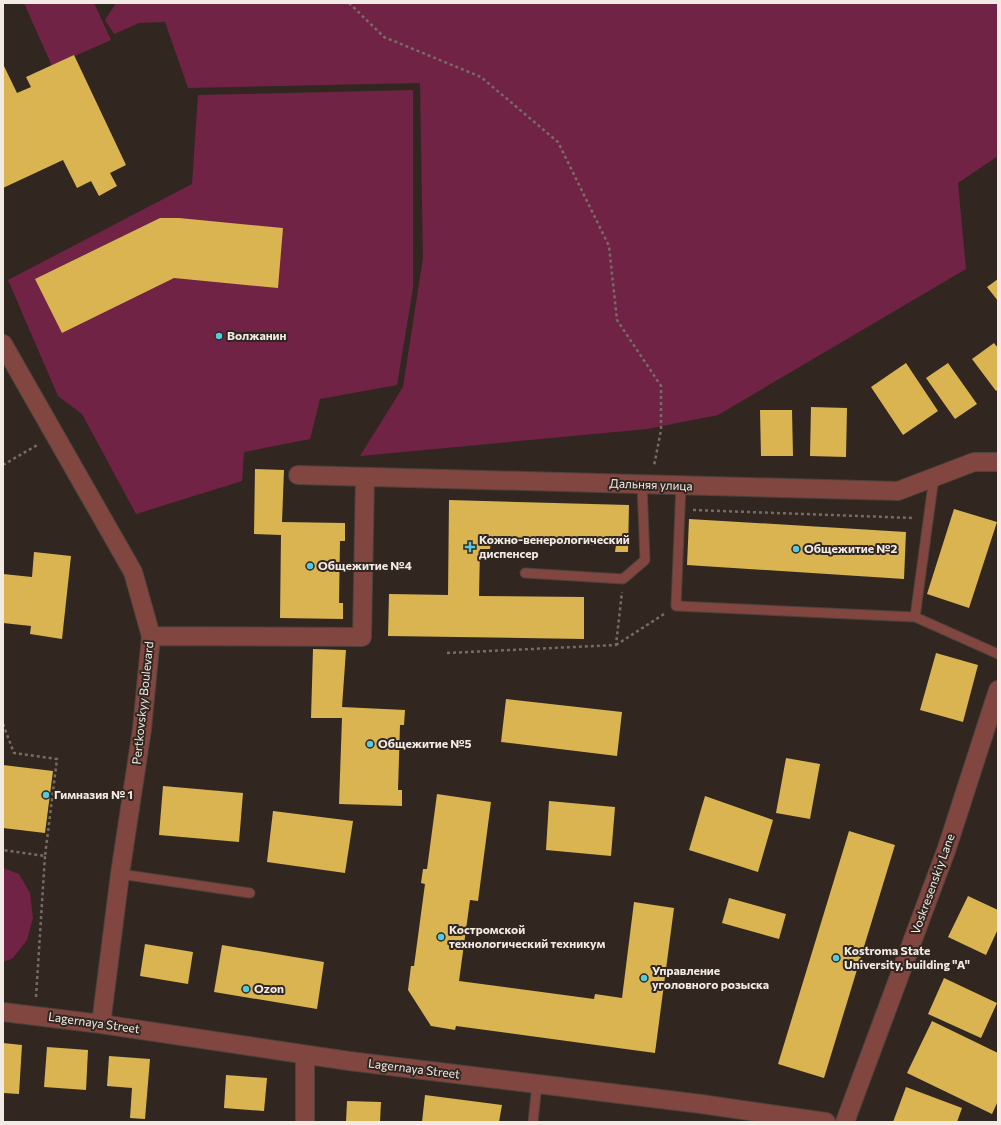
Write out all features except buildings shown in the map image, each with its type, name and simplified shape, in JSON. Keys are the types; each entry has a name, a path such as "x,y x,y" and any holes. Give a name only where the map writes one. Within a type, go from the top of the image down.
{"street":[{"name":"Pertkovskyy Boulevard","path":"3,344 7,362 54,436 133,572 151,636 142,729 120,874 101,1024"},
{"name":"Дальняя улица","path":"298,475 898,492 974,462 998,462"},
{"path":"151,636 362,637 365,477"},
{"name":"Voskresenskiy Lane","path":"845,1122 947,848 998,690"},
{"name":"Lagernaya Street","path":"3,1012 101,1024 305,1055 701,1104 826,1122"},
{"path":"305,1055 305,1122"}],"lane":[{"path":"915,617 934,477"},
{"path":"525,572 623,579 645,560 647,484"},
{"path":"681,485 676,606 915,617 998,654"},
{"path":"120,874 250,893"},
{"path":"533,1122 537,1084"}],"path":[{"path":"349,3 384,37 481,77 558,142 609,246 617,320 661,386 661,430 647,484"},
{"path":"3,465 54,436"},
{"path":"680,509 929,518"},
{"path":"616,645 623,579"},
{"path":"447,653 616,645 676,606"},
{"path":"3,724 14,753 57,759 46,856 34,1016"},
{"path":"3,850 46,856"}],"shaded area":[{"path":"24,3 94,3 111,40 52,66"},
{"path":"116,3 998,3 998,156 958,183 966,269 718,415 647,429 360,456 403,387 423,258 420,83 188,88 165,22 139,23 114,34 105,20"},
{"name":"Волжанин","path":"413,90 413,288 397,385 320,399 310,439 244,452 242,481 136,514 82,414 58,396 8,280 192,184 198,95"},
{"path":"3,868 19,874 30,893 33,918 27,940 13,958 3,962"}],"place":[{"name":"Волжанин","path":"219,336"},
{"name":"Кожно-венерологический диспенсер","path":"470,547"},
{"name":"Общежитие №2","path":"796,549"},
{"name":"Общежитие №4","path":"310,566"},
{"name":"Общежитие №5","path":"370,744"},
{"name":"Гимназия № 1","path":"46,795"},
{"name":"Костромской технологический техникум","path":"441,937"},
{"name":"Kostroma State University, building \"A\"","path":"836,958"},
{"name":"Управление уголовного розыска","path":"644,978"},
{"name":"Ozon","path":"246,989"}]}
